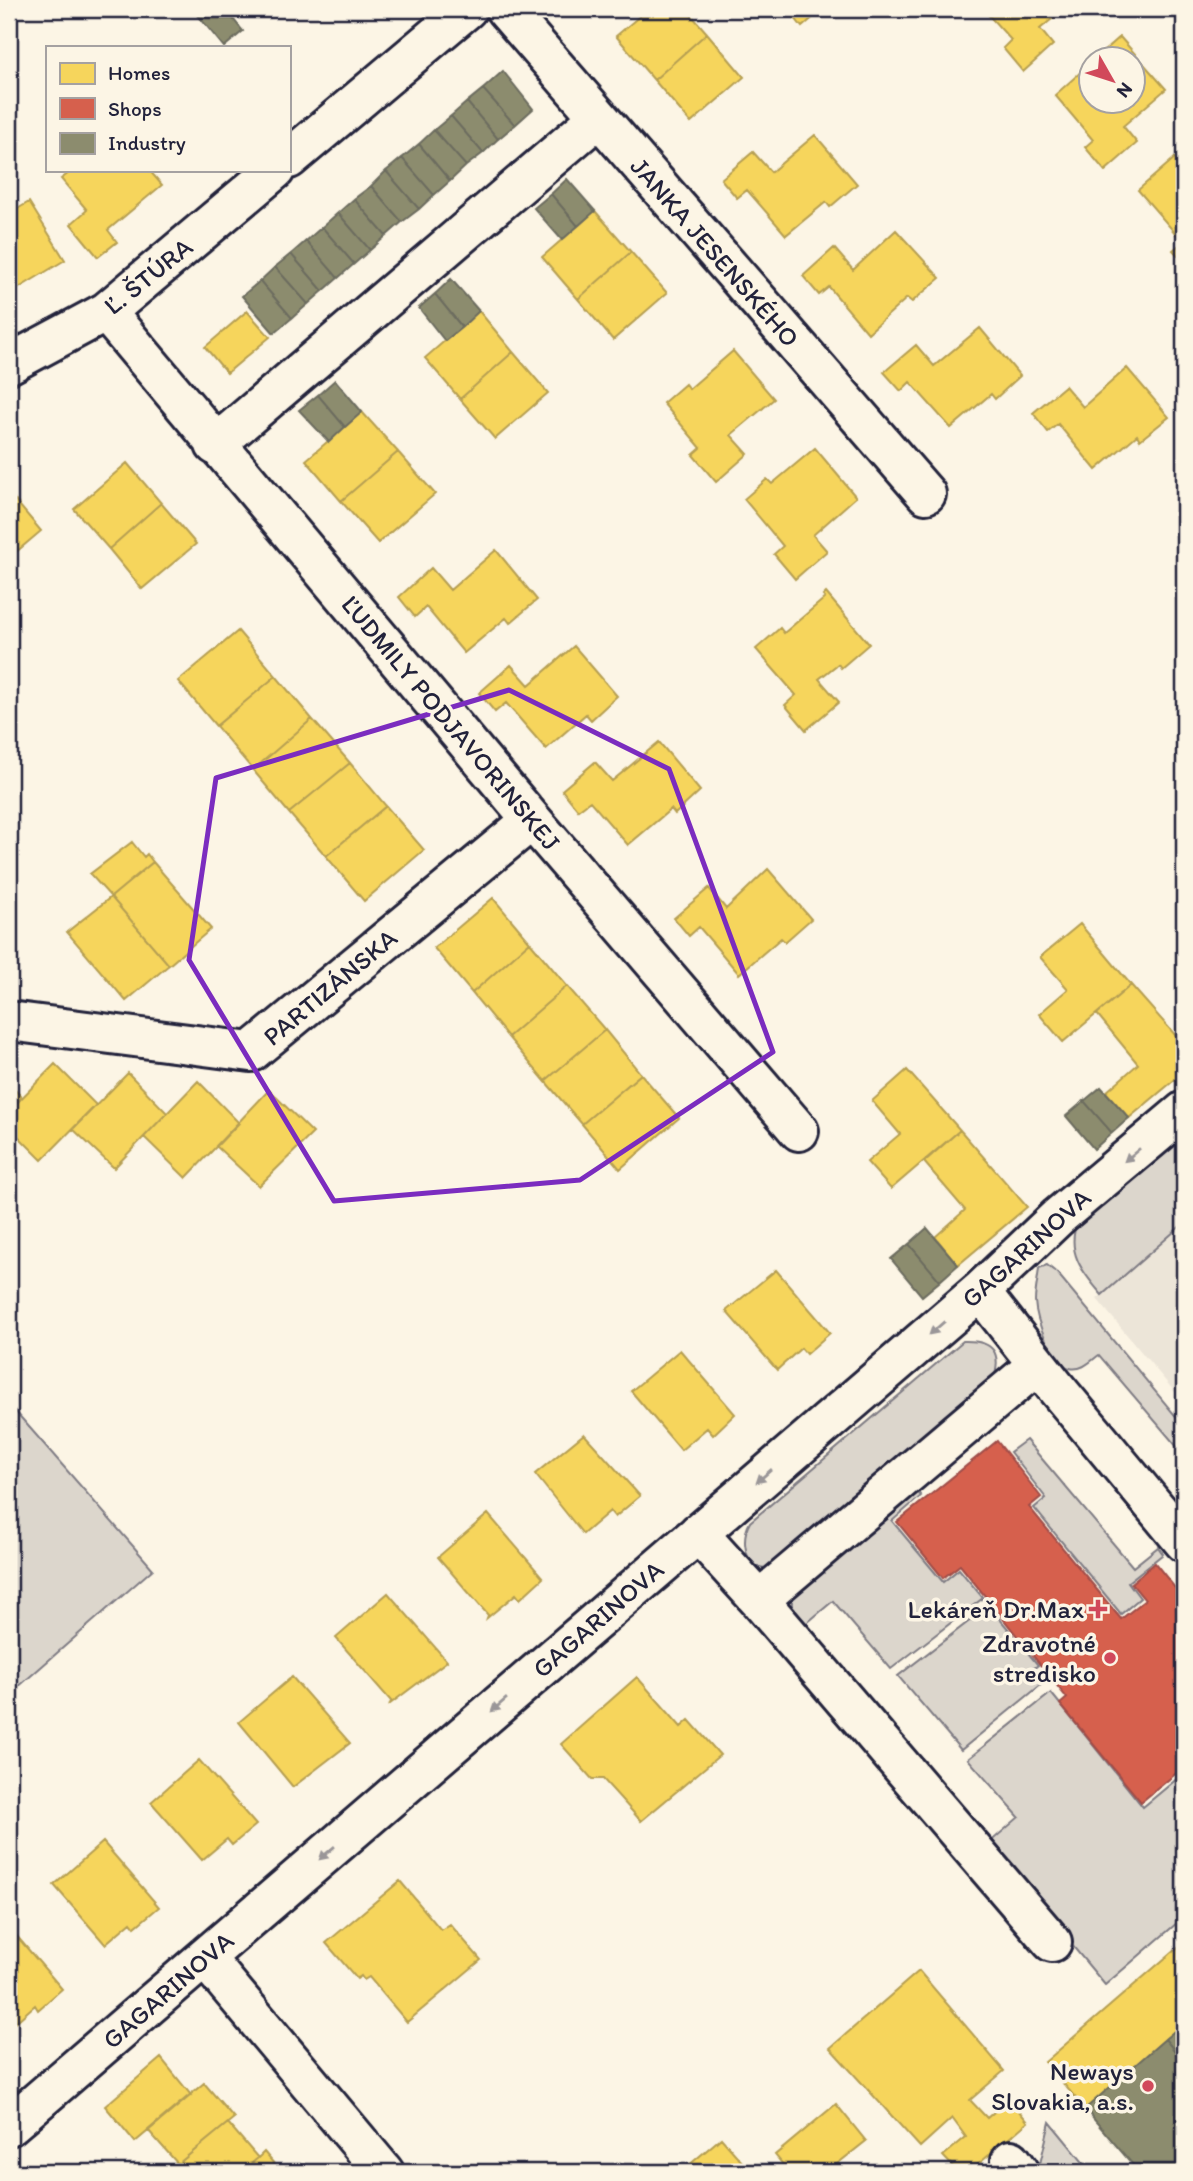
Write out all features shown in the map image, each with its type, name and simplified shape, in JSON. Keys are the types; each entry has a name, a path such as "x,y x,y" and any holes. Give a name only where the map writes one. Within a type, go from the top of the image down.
{"street":[{"path":"290,158 467,9"},
{"name":"JANKA JESENSKÉHO","path":"505,9 926,494"},
{"path":"215,445 598,118"},
{"name":"Ľ. ŠTÚRA","path":"9,364 106,312 273,172"},
{"name":"ĽUDMILY PODJAVORINSKEJ","path":"106,312 532,820 799,1131"},
{"name":"PARTIZÁNSKA","path":"9,1021 251,1052 532,820"},
{"name":"GAGARINOVA","path":"9,2126 980,1291 1059,1216 1184,1111"},
{"path":"980,1291 1037,1365 1184,1542"},
{"path":"759,1600 1037,1365"},
{"path":"698,1533 759,1600 1052,1942"},
{"path":"205,1958 383,2172"}],"highlighted area":[{"path":"509,690 669,769 773,1052 580,1180 334,1201 189,960 216,778"}],"shaded area":[{"path":"1184,1129 1184,1223 1102,1295 1082,1269 1075,1251 1074,1231 1078,1220"},
{"path":"1184,1223 1184,1403 1097,1299"},
{"path":"1047,1265 1058,1274 1184,1426 1184,1455 1099,1355 1086,1365 1074,1369 1063,1365 1051,1350 1038,1318 1035,1301 1039,1268"},
{"path":"963,1341 982,1343 993,1350 997,1363 993,1382 780,1562 765,1568 753,1566 745,1544 750,1522"},
{"path":"9,1404 153,1569 9,1695"},
{"path":"1026,1440 1133,1567 1158,1547 1163,1554 1128,1582 1140,1598 1121,1614 1034,1508 1046,1498 1010,1452"},
{"path":"913,1487 921,1496 892,1521 943,1582 959,1569 983,1598 891,1669 833,1601 801,1628 793,1612 792,1597 796,1585"},
{"path":"989,1606 1038,1665 1032,1670 1042,1684 961,1750 898,1676"},
{"path":"1051,1693 1143,1807 1184,1773 1184,1851 1177,1858 1184,1867 1184,1917 1105,1985 988,1844 1019,1817 968,1759"},
{"path":"1050,2122 1091,2172 1038,2172"}],"building: Homes":[{"path":"648,9 686,9 707,33 654,80 616,36"},
{"path":"788,9 823,9 802,27"},
{"path":"983,9 1064,9 1040,29 1053,45 1023,72 1003,48 1011,40"},
{"path":"707,33 744,77 691,123 654,80"},
{"path":"1120,37 1128,46 1110,46"},
{"path":"1148,69 1166,89 1148,104"},
{"path":"1078,74 1078,116 1135,116 1123,126 1137,143 1105,171 1085,147 1093,140 1055,95"},
{"path":"815,135 857,184 830,207 826,202 786,235 747,190 737,198 721,179 753,152 771,172"},
{"path":"1184,150 1184,262 1173,250 1183,242 1138,190"},
{"path":"70,172 151,172 162,185 108,230 117,242 98,257 71,224 87,210 61,179"},
{"path":"29,202 65,260 9,294 9,214"},
{"path":"595,211 631,252 578,299 542,257"},
{"path":"896,230 940,278 912,302 907,298 868,333 829,287 819,295 803,276 834,248 853,270"},
{"path":"631,252 667,293 613,340 578,299"},
{"path":"247,311 270,337 227,373 205,347"},
{"path":"479,311 513,352 460,399 425,358"},
{"path":"980,328 1020,376 995,399 991,394 951,428 910,382 901,391 884,372 916,345 934,366"},
{"path":"733,351 774,399 731,435 748,454 716,482 693,455 701,448 663,403 685,384 689,389"},
{"path":"513,352 548,393 495,439 460,399"},
{"path":"1127,368 1169,417 1140,440 1137,435 1096,470 1058,424 1048,432 1033,413 1065,386 1083,407"},
{"path":"362,412 398,452 341,501 306,460"},
{"path":"815,448 856,497 813,535 827,551 795,579 774,554 783,546 744,499 767,479 772,484"},
{"path":"398,452 435,494 378,543 341,501"},
{"path":"127,463 161,503 109,549 74,509"},
{"path":"9,493 41,531 9,558"},
{"path":"161,503 196,544 142,589 109,549"},
{"path":"496,550 537,600 510,623 506,618 464,653 426,607 415,617 399,597 431,568 450,590"},
{"path":"826,593 869,644 841,668 838,664 819,679 839,702 806,730 785,705 796,695 756,649 780,628 784,633 825,598 823,596"},
{"path":"238,631 276,676 216,726 178,681"},
{"path":"574,646 617,696 591,720 586,714 546,749 506,703 495,712 479,693 511,665 529,685"},
{"path":"276,676 312,719 253,770 216,726"},
{"path":"312,719 350,763 289,813 253,770"},
{"path":"659,742 700,791 675,814 671,809 628,845 590,801 578,810 562,790 595,762 612,781"},
{"path":"350,763 386,806 326,856 289,813"},
{"path":"386,806 424,850 364,901 326,856"},
{"path":"132,842 144,857 147,854 153,862 111,897 90,874"},
{"path":"153,862 211,929 169,965 111,897"},
{"path":"768,869 811,919 785,942 781,938 739,974 699,927 689,936 674,918 709,888 726,909"},
{"path":"111,897 169,965 126,1001 67,932"},
{"path":"493,898 530,942 472,993 434,948"},
{"path":"1080,924 1131,985 1063,1042 1039,1014 1068,989 1040,957"},
{"path":"530,942 567,986 508,1037 472,993"},
{"path":"1131,985 1184,1045 1184,1072 1129,1118 1106,1092 1138,1064 1097,1014"},
{"path":"567,986 605,1030 545,1081 508,1037"},
{"path":"605,1030 641,1074 582,1124 545,1081"},
{"path":"55,1064 96,1105 42,1160 9,1127 9,1111"},
{"path":"907,1070 960,1130 891,1189 867,1162 900,1134 872,1101"},
{"path":"128,1073 167,1113 114,1168 73,1129"},
{"path":"641,1074 679,1118 620,1169 582,1124"},
{"path":"198,1081 239,1123 186,1178 144,1137"},
{"path":"9,1084 22,1097 9,1111"},
{"path":"269,1090 313,1133 259,1186 216,1146"},
{"path":"960,1130 1027,1207 958,1265 935,1237 965,1210 924,1162"},
{"path":"776,1270 830,1333 806,1354 801,1348 777,1370 726,1311"},
{"path":"680,1350 735,1414 713,1435 707,1428 681,1450 631,1391"},
{"path":"584,1434 640,1496 615,1517 610,1511 583,1534 535,1474"},
{"path":"488,1514 543,1578 520,1599 516,1594 487,1618 488,1615 438,1557"},
{"path":"388,1593 447,1661 390,1704 391,1701 336,1638"},
{"path":"292,1677 350,1743 293,1787 239,1722"},
{"path":"637,1677 681,1727 689,1720 720,1755 641,1821 603,1779 592,1779 561,1744"},
{"path":"199,1760 256,1825 232,1845 227,1839 202,1860 151,1802"},
{"path":"103,1842 159,1907 135,1927 131,1922 105,1944 54,1885"},
{"path":"400,1881 441,1930 450,1924 481,1960 407,2022 369,1977 364,1980 361,1976 357,1979 326,1943"},
{"path":"9,1927 62,1989 38,2010 35,2005 9,2028"},
{"path":"1184,1942 1184,2023 1085,2109 1045,2062"},
{"path":"919,1971 1004,2071 970,2100 987,2118 1009,2099 1028,2122 969,2172 958,2172 943,2156 966,2137 952,2118 920,2147 830,2048"},
{"path":"161,2058 191,2095 135,2142 105,2106"},
{"path":"204,2083 234,2118 178,2164 148,2130"},
{"path":"836,2104 866,2141 827,2172 789,2172 775,2155"},
{"path":"228,2123 258,2158 241,2172 174,2172 178,2164"},
{"path":"721,2138 751,2172 681,2172"},
{"path":"264,2152 281,2172 241,2172 258,2158"}],"building: Shops":[{"name":"Zdravotné stredisko","path":"997,1441 1041,1497 1029,1507 1121,1619 1145,1600 1131,1583 1155,1563 1184,1599 1184,1767 1141,1802 1060,1704 1067,1698 960,1565 943,1578 897,1522"}],"building: Industry":[{"path":"201,9 225,9 243,31 223,46 196,13"},
{"path":"503,71 533,109 515,125 483,89"},
{"path":"483,89 515,125 498,139 467,102"},
{"path":"467,102 498,139 483,153 451,116"},
{"path":"451,116 483,153 466,166 434,130"},
{"path":"434,130 466,166 450,181 419,144"},
{"path":"419,144 450,181 434,195 402,158"},
{"path":"402,158 434,195 419,209 386,171"},
{"path":"386,171 419,209 402,222 371,186"},
{"path":"567,179 595,211 578,226 551,194"},
{"path":"371,186 402,222 386,236 354,199"},
{"path":"551,194 578,226 562,240 534,208"},
{"path":"354,199 386,236 370,250 338,213"},
{"path":"338,213 370,250 354,264 322,227"},
{"path":"322,227 354,264 338,278 306,241"},
{"path":"306,241 338,278 323,291 291,254"},
{"path":"291,254 323,291 308,304 275,267"},
{"path":"275,267 308,304 292,318 260,281"},
{"path":"451,279 479,311 462,327 435,294"},
{"path":"260,281 292,318 274,333 242,296"},
{"path":"435,294 462,327 445,341 419,308"},
{"path":"335,380 362,412 345,427 318,395"},
{"path":"318,395 345,427 329,442 299,410"},
{"path":"1101,1087 1129,1118 1112,1133 1084,1101"},
{"path":"1084,1101 1112,1133 1094,1149 1066,1116"},
{"path":"927,1228 958,1265 940,1281 909,1244"},
{"path":"909,1244 940,1281 922,1296 891,1259"},
{"path":"1184,2023 1184,2062 1165,2039"},
{"name":"Neways Slovakia, a.s.","path":"1165,2039 1184,2062 1184,2172 1139,2172 1085,2109"}],"place":[{"name":"Lekáreň Dr.Max","path":"1098,1609"},
{"name":"Zdravotné stredisko","path":"1110,1658"},
{"name":"Neways Slovakia, a.s.","path":"1148,2086"}]}
